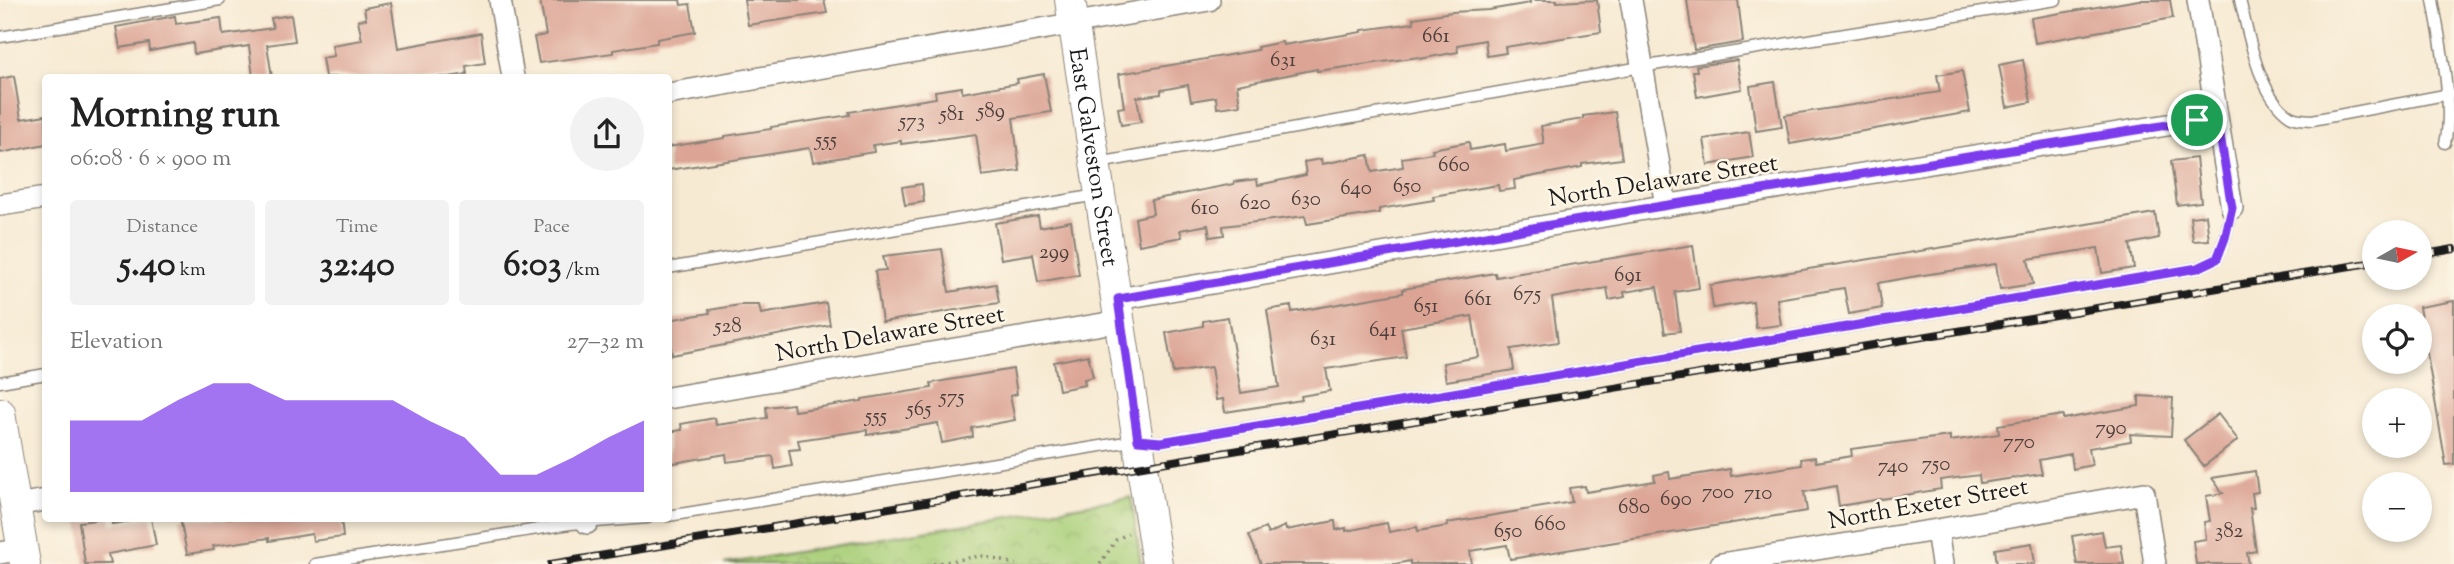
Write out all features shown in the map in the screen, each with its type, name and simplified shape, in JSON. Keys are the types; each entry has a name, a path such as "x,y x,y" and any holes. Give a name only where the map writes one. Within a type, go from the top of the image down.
{"street":[{"path":"500,0 512,74"},
{"path":"672,93 1072,12 1209,0"},
{"path":"1631,0 1666,206"},
{"path":"2198,0 2232,208"},
{"name":"East Galveston Street","path":"1072,12 1157,564"},
{"name":"North Delaware Street","path":"672,397 1666,206 2217,117"},
{"path":"0,205 42,199"},
{"path":"0,413 15,505 16,555"},
{"name":"North Exeter Street","path":"1724,564 2144,493 2155,564"},
{"path":"15,505 42,501"},
{"path":"1937,530 1942,564"}],"lane":[{"path":"0,37 220,0"},
{"path":"1096,163 1641,67 2056,0"},
{"path":"2240,0 2257,63 2272,99 2292,118 2312,120 2450,94"},
{"path":"2433,0 2452,108 2450,131 2445,143"},
{"path":"672,267 1100,194"},
{"path":"672,515 1138,440 1161,442 2198,268 2217,259 2232,208"},
{"path":"0,382 42,375"},
{"path":"315,564 581,522"}],"path":[{"path":"1100,564 1116,540 1134,532"},
{"path":"933,564 981,556 1016,564"}],"green space":[{"path":"1131,497 1141,564 724,564"}],"building":[{"path":"540,0 680,0 681,5 690,4 695,32 657,39 657,43 613,50 613,53 539,63 534,37 546,35"},
{"path":"744,0 824,0 827,13 748,25"},
{"path":"1529,0 1597,0 1601,32 1505,47 1506,53 1487,56 1485,40 1457,45 1458,52 1420,59 1317,69 1237,85 1240,105 1217,108 1216,97 1191,101 1188,85 1161,90 1161,94 1137,97 1141,122 1121,125 1118,108 1124,107 1119,74 1258,50 1257,47 1282,42 1283,45 1414,23 1413,18 1530,3"},
{"path":"1687,0 1738,0 1743,42 1694,50"},
{"path":"2139,0 2170,0 2173,18 2035,43 2031,18"},
{"path":"391,3 398,48 481,33 485,63 466,66 467,74 325,74 322,58 334,56 332,45 362,40 358,20 366,19 364,8"},
{"path":"291,15 295,41 267,45 272,74 253,74 249,46 194,54 193,43 150,51 149,43 120,48 116,27 175,16 176,24 221,18 223,35 273,28 271,18"},
{"path":"1737,60 1742,89 1697,97 1693,71 1697,71 1696,66"},
{"path":"2023,60 2031,102 2007,107 1999,65"},
{"path":"1962,71 1970,112 1790,144 1785,115 1940,92 1937,75"},
{"path":"1044,74 1051,112 1013,118 1020,171 982,176 976,134 873,145 874,152 813,162 810,148 672,169 672,146 936,98 935,91 962,87 962,93 1018,83 1017,79"},
{"path":"14,76 21,119 42,116 42,145 0,153 0,79"},
{"path":"1775,82 1782,127 1756,131 1750,86"},
{"path":"1615,112 1622,159 1582,164 1582,167 1514,180 1515,189 1499,191 1498,185 1433,196 1434,200 1379,209 1379,213 1307,224 1305,216 1223,226 1224,235 1210,237 1208,225 1180,230 1182,237 1139,245 1135,218 1153,214 1151,200 1234,182 1257,179 1258,185 1306,175 1304,162 1321,159 1322,164 1369,155 1372,172 1403,167 1402,158 1433,153 1432,149 1469,142 1470,150 1505,144 1506,151 1544,144 1541,126"},
{"path":"1749,132 1753,157 1708,165 1704,139"},
{"path":"2196,158 2201,202 2177,205 2171,161"},
{"path":"922,184 924,202 905,205 902,187"},
{"path":"2155,213 2159,238 2130,244 2134,268 2102,273 2098,248 2028,259 2033,284 2000,289 1996,264 1917,276 1878,283 1882,308 1849,314 1844,288 1777,299 1781,325 1756,328 1753,302 1713,308 1710,285"},
{"path":"2206,215 2209,240 2193,241 2190,217"},
{"path":"1038,216 1040,227 1071,221 1079,275 1038,282 1033,254 1001,259 995,223"},
{"path":"1693,245 1699,288 1675,292 1680,331 1665,333 1657,287 1624,292 1625,297 1609,300 1607,288 1552,298 1558,342 1511,349 1514,370 1446,381 1443,363 1479,357 1472,316 1401,328 1406,357 1326,369 1330,391 1301,396 1302,400 1225,412 1223,399 1216,400 1211,367 1173,373 1166,333 1203,326 1203,321 1228,317 1241,393 1279,387 1267,310 1291,306 1292,312 1403,293 1403,289 1495,273 1496,277"},
{"path":"942,249 949,292 996,284 999,303 882,322 875,271 886,270 883,256"},
{"path":"2454,301 2454,464 2446,465 2430,374 2432,305"},
{"path":"826,303 830,325 672,355 672,319 740,305 759,305 761,314"},
{"path":"1088,355 1093,377 1084,379 1085,385 1059,390 1054,362"},
{"path":"1013,369 1017,394 1010,396 1015,420 972,428 973,437 942,443 938,423 867,435 867,430 798,440 800,449 789,450 792,466 775,469 773,456 727,462 726,454 672,463 672,431 682,430 681,424 715,418 716,425 767,418 766,407 793,404 794,411 932,388 931,383"},
{"path":"2139,396 2173,398 2171,436 2130,434 2131,441 2089,448 2092,465 2073,469 2071,454 2039,460 2042,474 1980,483 1979,475 1940,480 1941,489 1839,506 1836,486 1804,492 1807,511 1510,559 1507,545 1470,551 1472,564 1410,564 1410,561 1395,564 1261,564 1249,535 1265,528 1268,534 1285,526 1286,530 1335,521 1336,530 1346,528 1346,531 1387,523 1389,532 1417,527 1418,531 1448,526 1447,523 1572,502 1569,488 1585,486 1586,492 1655,481 1654,475 1669,472 1670,479 1730,469 1731,476 1802,465 1801,459 1815,457 1816,462 1852,456 1851,449 1950,436 1950,441 1999,434 1998,425 2063,415 2063,419 2139,406"},
{"path":"2218,414 2238,440 2204,466 2184,440"},
{"path":"2255,471 2258,492 2252,493 2254,508 2250,508 2256,551 2247,553 2249,564 2196,564 2193,541 2206,539 2204,522 2210,521 2206,496 2223,493 2212,478"},
{"path":"79,522 152,522 156,545 108,554 110,564 85,564"},
{"path":"181,522 341,522 343,537 313,541 312,534 269,541 269,538 213,546 214,550 187,554"},
{"path":"2102,531 2105,547 2121,545 2124,564 2077,564 2072,536"},
{"path":"2032,543 2035,564 1997,564 1995,549"}],"railway":[{"path":"2432,253 2454,249"},
{"path":"551,564 2362,264"}],"route":[{"path":"2217,117 2232,208 2217,259 2198,268 1161,442 1138,440 1118,299 1650,208 2197,120 2217,117"}]}
